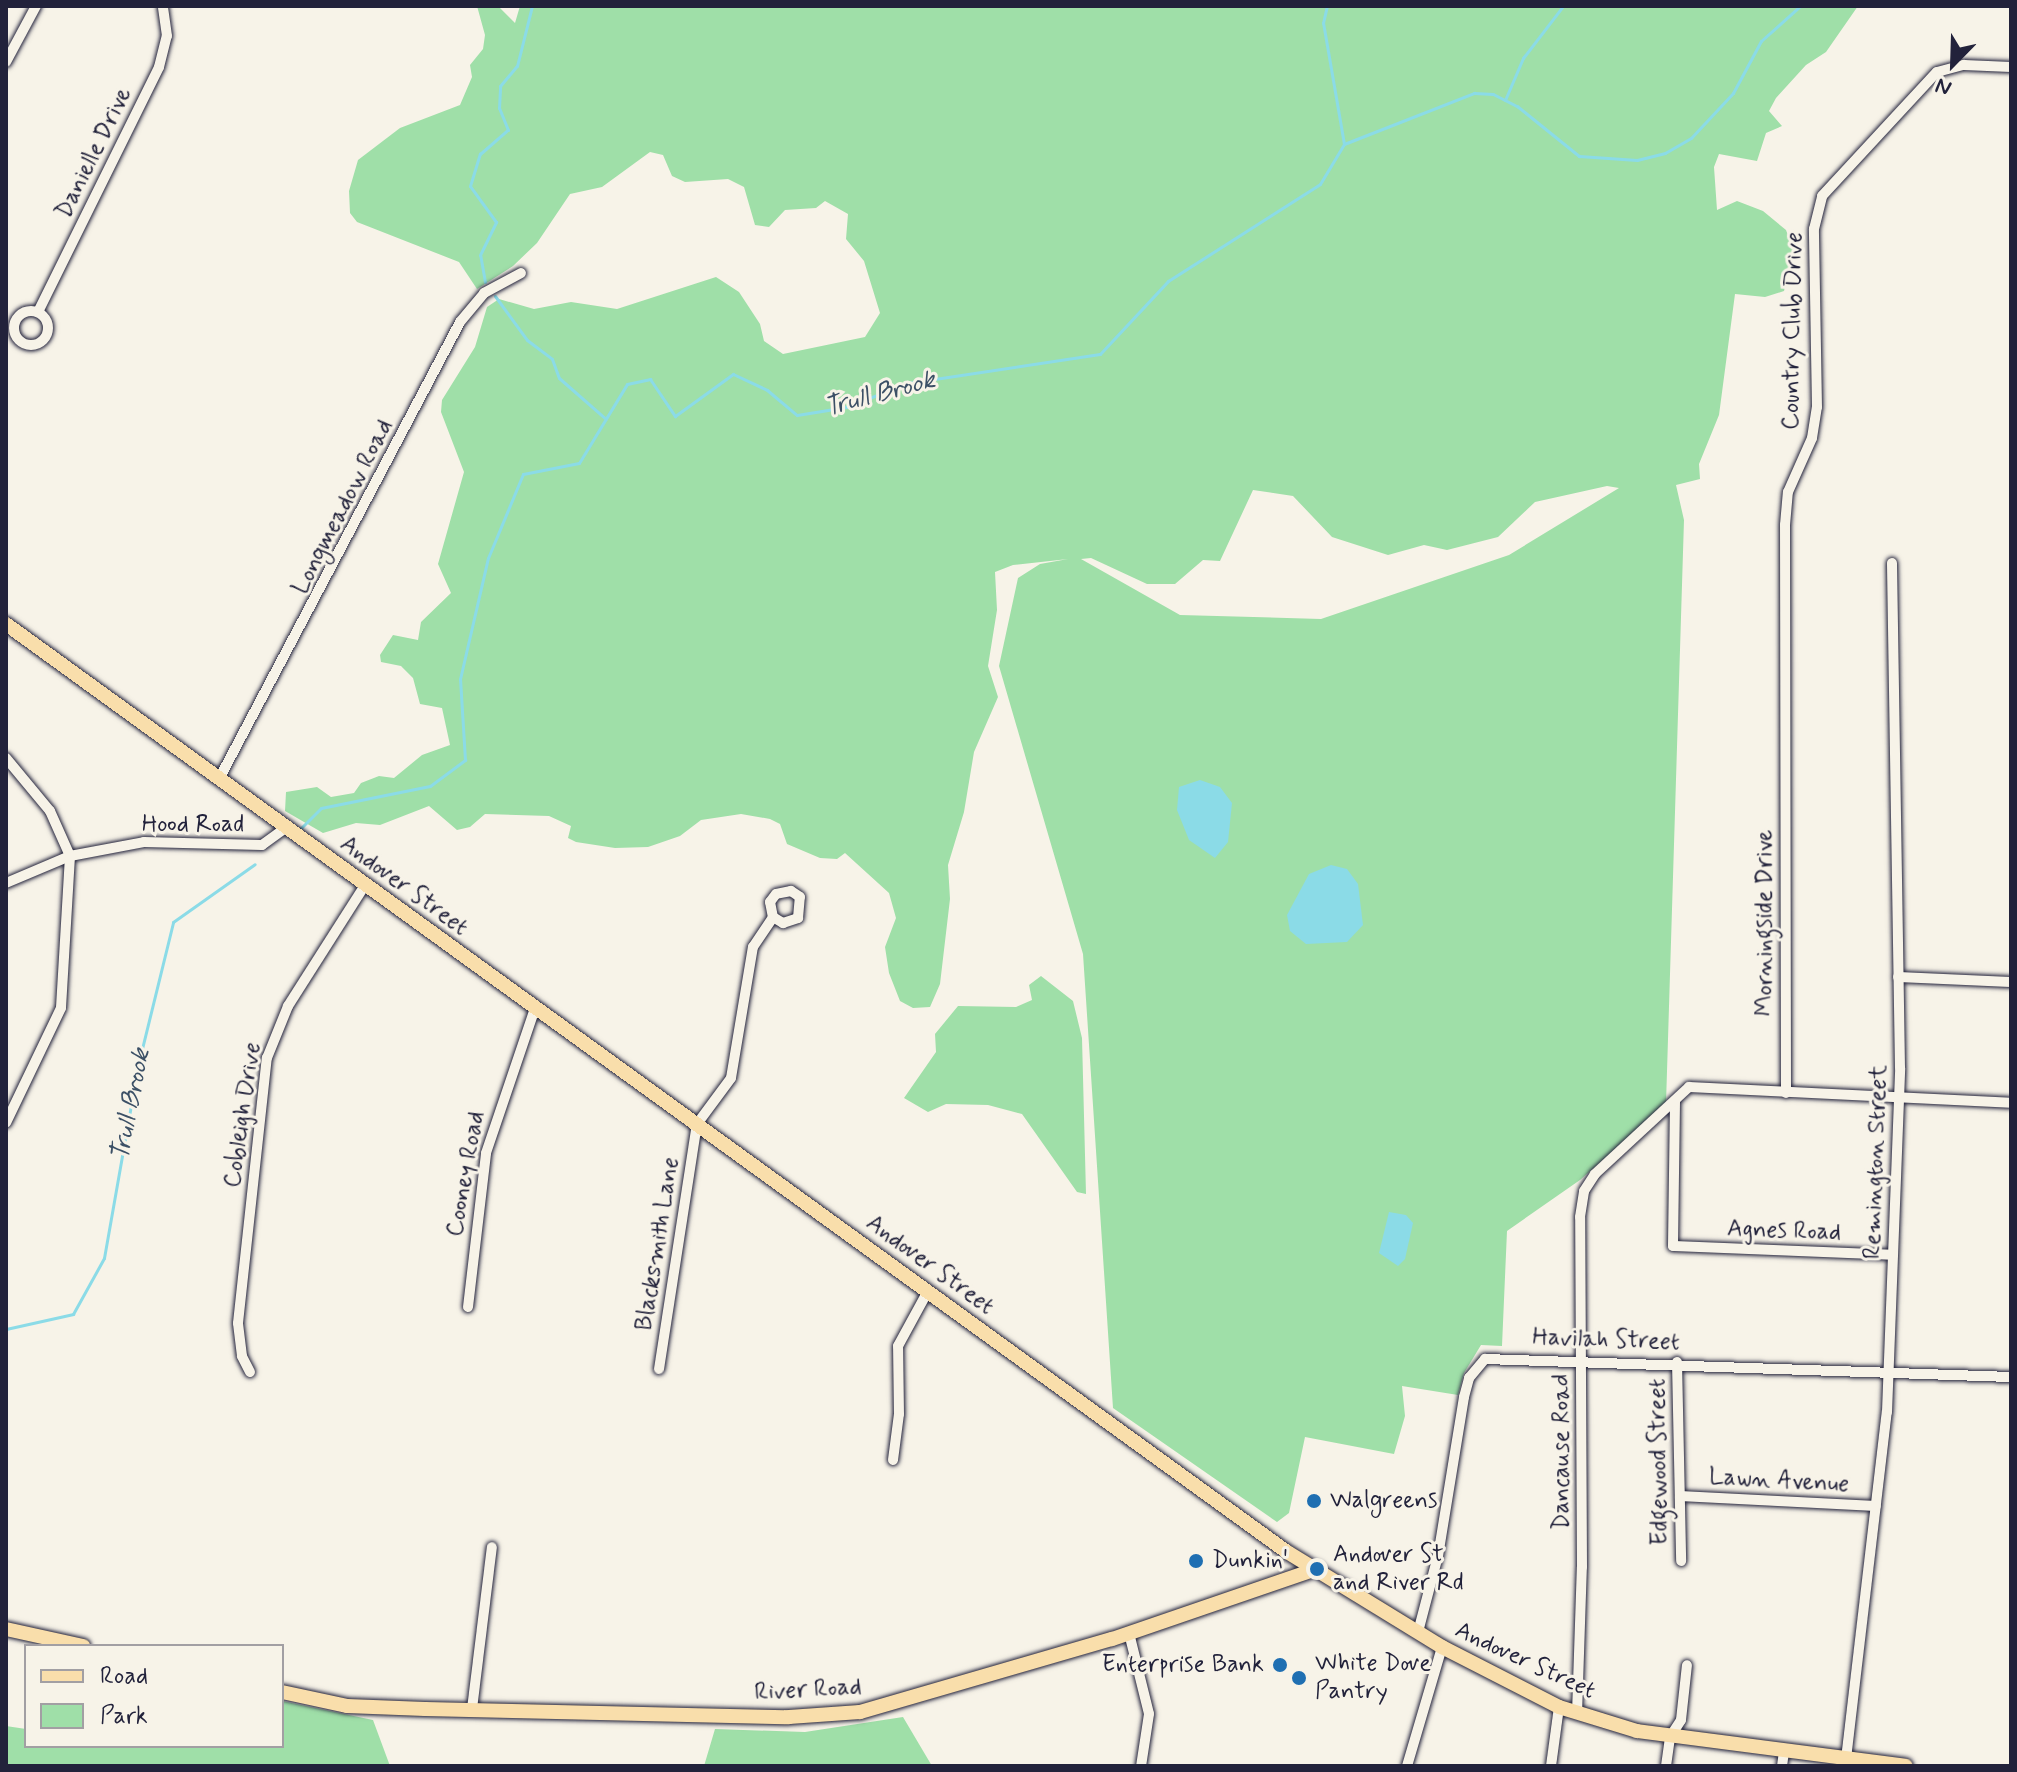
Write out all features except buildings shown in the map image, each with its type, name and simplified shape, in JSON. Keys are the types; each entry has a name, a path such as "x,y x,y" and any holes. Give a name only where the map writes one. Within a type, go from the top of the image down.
{"main road":[{"name":"Andover Street","path":"6,624 1317,1569 1442,1647 1577,1714 1670,1737 1783,1759 1846,1759 1906,1766"},
{"name":"River Road","path":"284,1692 347,1706 789,1717 860,1712 1129,1633 1317,1569"},
{"path":"6,1629 74,1644"}],"street":[{"path":"6,62 36,6"},
{"name":"Danielle Drive","path":"38,312 159,67 167,36 163,6"},
{"name":"Country Club Drive","path":"1787,754 1785,525 1788,492 1812,438 1817,407 1814,229 1822,196 1937,72 1964,65 2011,67"},
{"name":"Longmeadow Road","path":"219,779 460,322 484,293 521,273"},
{"name":"Remington Street","path":"1846,1759 1889,1371 1898,1098 1892,563"},
{"name":"Morningside Drive","path":"1786,1093 1787,754"},
{"path":"6,758 50,811 70,856 61,1008 6,1123"},
{"name":"Hood Road","path":"6,883 70,856 144,842 262,845 285,828"},
{"name":"Cobleigh Drive","path":"250,1372 241,1353 238,1323 267,1058 288,1006 365,885"},
{"path":"697,1124 731,1078 749,959 773,917"},
{"path":"1898,977 2011,982"},
{"name":"Cooney Road","path":"468,1307 486,1153 535,1008"},
{"path":"1675,1102 1689,1087 2011,1103"},
{"name":"Dancause Road","path":"1577,1714 1584,1191 1675,1102"},
{"name":"Agnes Road","path":"1675,1102 1673,1246 1893,1255"},
{"name":"Blacksmith Lane","path":"659,1369 697,1124"},
{"path":"893,1460 899,1414 898,1346 928,1291"},
{"name":"Havilah Street","path":"1418,1632 1474,1370 1485,1359 1501,1356 1677,1362 2011,1377"},
{"name":"Edgewood Street","path":"1677,1362 1681,1561"},
{"name":"Lawn Avenue","path":"1680,1496 1876,1506"},
{"path":"472,1709 492,1547"},
{"path":"1129,1633 1149,1714 1141,1766"},
{"path":"1407,1766 1442,1647"},
{"path":"1666,1766 1670,1737 1681,1720 1687,1665"},
{"path":"1551,1766 1559,1707"}],"green space":[{"path":"477,6 498,6 515,23 520,6 1858,6 1826,52 1806,65 1776,98 1769,111 1782,126 1766,133 1757,161 1719,154 1714,167 1717,210 1737,201 1763,211 1786,230 1794,252 1784,291 1765,297 1735,294 1719,415 1699,464 1700,479 1676,485 1684,520 1666,1104 1580,1180 1507,1231 1502,1346 1481,1345 1464,1373 1458,1395 1402,1386 1405,1416 1394,1454 1305,1437 1289,1513 1277,1522 1113,1408 1083,954 999,666 1018,578 1040,564 1068,559 1013,565 995,572 997,610 988,666 998,697 974,752 964,812 948,865 950,899 940,984 930,1007 913,1008 900,1001 889,973 885,947 896,918 889,893 845,853 837,859 820,858 787,844 780,824 770,819 741,814 701,820 680,836 648,847 615,848 576,842 568,838 571,826 549,816 485,814 470,827 457,830 429,806 380,825 356,823 323,833 285,811 286,792 317,787 331,797 354,793 361,783 379,776 394,778 422,755 450,745 442,708 420,704 413,678 401,666 381,662 380,655 393,635 418,640 421,622 451,593 438,564 464,472 441,412 442,400 475,347 487,307 499,299 534,309 571,302 617,309 716,277 739,292 760,324 764,341 783,354 865,337 880,313 864,261 846,239 848,214 825,201 816,208 785,210 769,227 755,225 744,187 728,179 685,182 672,176 663,155 650,152 602,187 570,194 537,243 513,266 477,289 459,262 357,222 350,213 349,191 358,160 400,128 460,105 472,77 470,65 483,49 485,35","holes":["1607,486 1619,488 1509,555 1321,619 1180,615 1081,559 1091,558 1147,584 1175,584 1203,560 1220,561 1253,490 1293,496 1332,537 1388,555 1424,545 1447,550 1498,537 1535,502"]},
{"path":"1041,976 1073,1001 1082,1038 1086,1194 1077,1192 1022,1114 988,1105 946,1104 928,1112 904,1098 936,1052 935,1034 958,1006 1016,1007 1032,1000 1029,985"},
{"path":"284,1701 373,1720 390,1766 6,1766 6,1726 24,1729 24,1748 284,1748"},
{"path":"903,1717 932,1766 704,1766 715,1729 805,1732"}],"water":[{"path":"1200,780 1220,787 1232,803 1228,842 1215,858 1189,840 1177,810 1179,787"},
{"path":"1331,865 1347,869 1358,884 1363,925 1347,942 1306,944 1290,931 1287,915 1309,874"},
{"path":"1389,1212 1406,1215 1413,1223 1405,1259 1398,1266 1379,1253"}],"waterway":[{"path":"485,282 480,255 496,222 470,186 480,154 508,130 499,108 500,86 517,66 532,6"},
{"name":"Trull Brook","path":"301,828 321,808 430,786 465,760 460,679 488,558 523,474 579,463 627,384 650,379 675,416 733,374 767,390 797,415 846,407 908,383 1100,354 1168,281 1320,184 1344,144 1323,23 1327,6"},
{"path":"1505,100 1523,58 1563,6"},
{"path":"1344,144 1474,93 1493,94 1517,106 1579,156 1637,160 1665,153 1691,138 1733,93 1761,41 1800,6"},
{"path":"495,296 527,340 552,359 559,378 606,419"},
{"name":"Trull Brook","path":"6,1329 73,1314 104,1258 138,1065 173,922 255,864"}],"place":[{"name":"Walgreens","path":"1314,1501"},
{"name":"Dunkin'","path":"1196,1561"},
{"name":"Andover St and River Rd","path":"1317,1569"},
{"name":"Enterprise Bank","path":"1280,1665"},
{"name":"White Dove Pantry","path":"1299,1678"}]}
